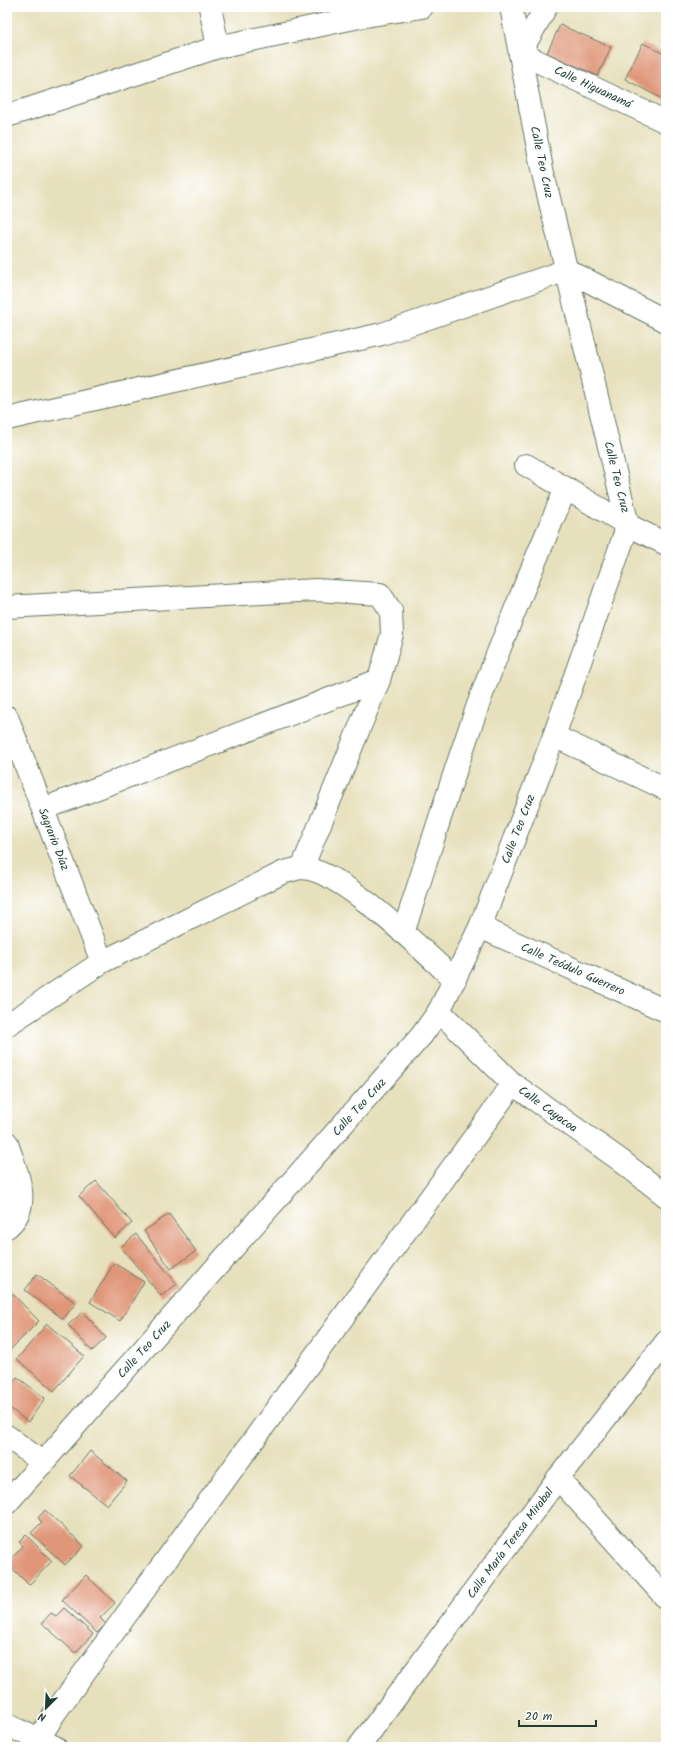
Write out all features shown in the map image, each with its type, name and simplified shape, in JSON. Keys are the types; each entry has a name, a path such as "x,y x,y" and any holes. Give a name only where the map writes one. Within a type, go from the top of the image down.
{"street":[{"path":"210,7 218,47"},
{"path":"7,116 218,47 358,12 422,7"},
{"name":"Calle Teo Cruz","path":"7,1503 422,1035 439,1011 480,927 554,736 628,525 542,169 511,7"},
{"path":"520,53 546,7"},
{"name":"Calle Higuanamá","path":"520,53 666,122"},
{"path":"7,419 382,334 567,270 666,321"},
{"path":"526,465 628,525 666,544"},
{"path":"403,933 457,766 488,679 566,488"},
{"path":"7,607 316,590 380,594 391,611 392,634 378,680 302,868"},
{"path":"43,809 378,680"},
{"name":"Sagrario Díaz","path":"7,716 102,962"},
{"path":"554,736 666,788"},
{"path":"7,1025 102,962 284,872 302,868 327,875 350,889 403,933 455,980"},
{"name":"Calle Teódulo Guerrero","path":"480,927 666,1012"},
{"name":"Calle Cayacoa","path":"439,1011 513,1084 620,1160 666,1196"},
{"path":"7,1725 42,1745 54,1714 513,1084"},
{"path":"7,1143 22,1193 22,1204 17,1215 7,1227"},
{"name":"Calle María Teresa Mirabal","path":"359,1747 558,1478 662,1354"},
{"path":"7,1436 43,1463"},
{"path":"558,1478 666,1598"}],"building":[{"path":"560,25 611,47 598,76 547,53"},
{"path":"643,43 666,55 666,101 625,79"},
{"path":"96,1181 132,1223 115,1238 79,1196"},
{"path":"169,1214 196,1251 171,1269 144,1231"},
{"path":"136,1234 177,1284 161,1296 121,1247"},
{"path":"114,1263 144,1282 120,1321 90,1302"},
{"path":"37,1274 76,1303 63,1319 25,1290"},
{"path":"7,1288 39,1321 7,1353"},
{"path":"83,1312 106,1338 92,1351 68,1325"},
{"path":"47,1324 84,1356 54,1391 17,1359"},
{"path":"17,1377 45,1398 28,1422 7,1406 7,1390"},
{"path":"90,1451 127,1481 107,1505 70,1476"},
{"path":"45,1510 84,1546 65,1565 31,1533 42,1522 38,1518"},
{"path":"26,1535 52,1561 29,1585 7,1563 23,1546 19,1542"},
{"path":"86,1575 115,1603 100,1618 106,1624 97,1633 62,1600"},
{"path":"64,1608 93,1634 75,1653 42,1623 51,1613 56,1616"}]}
